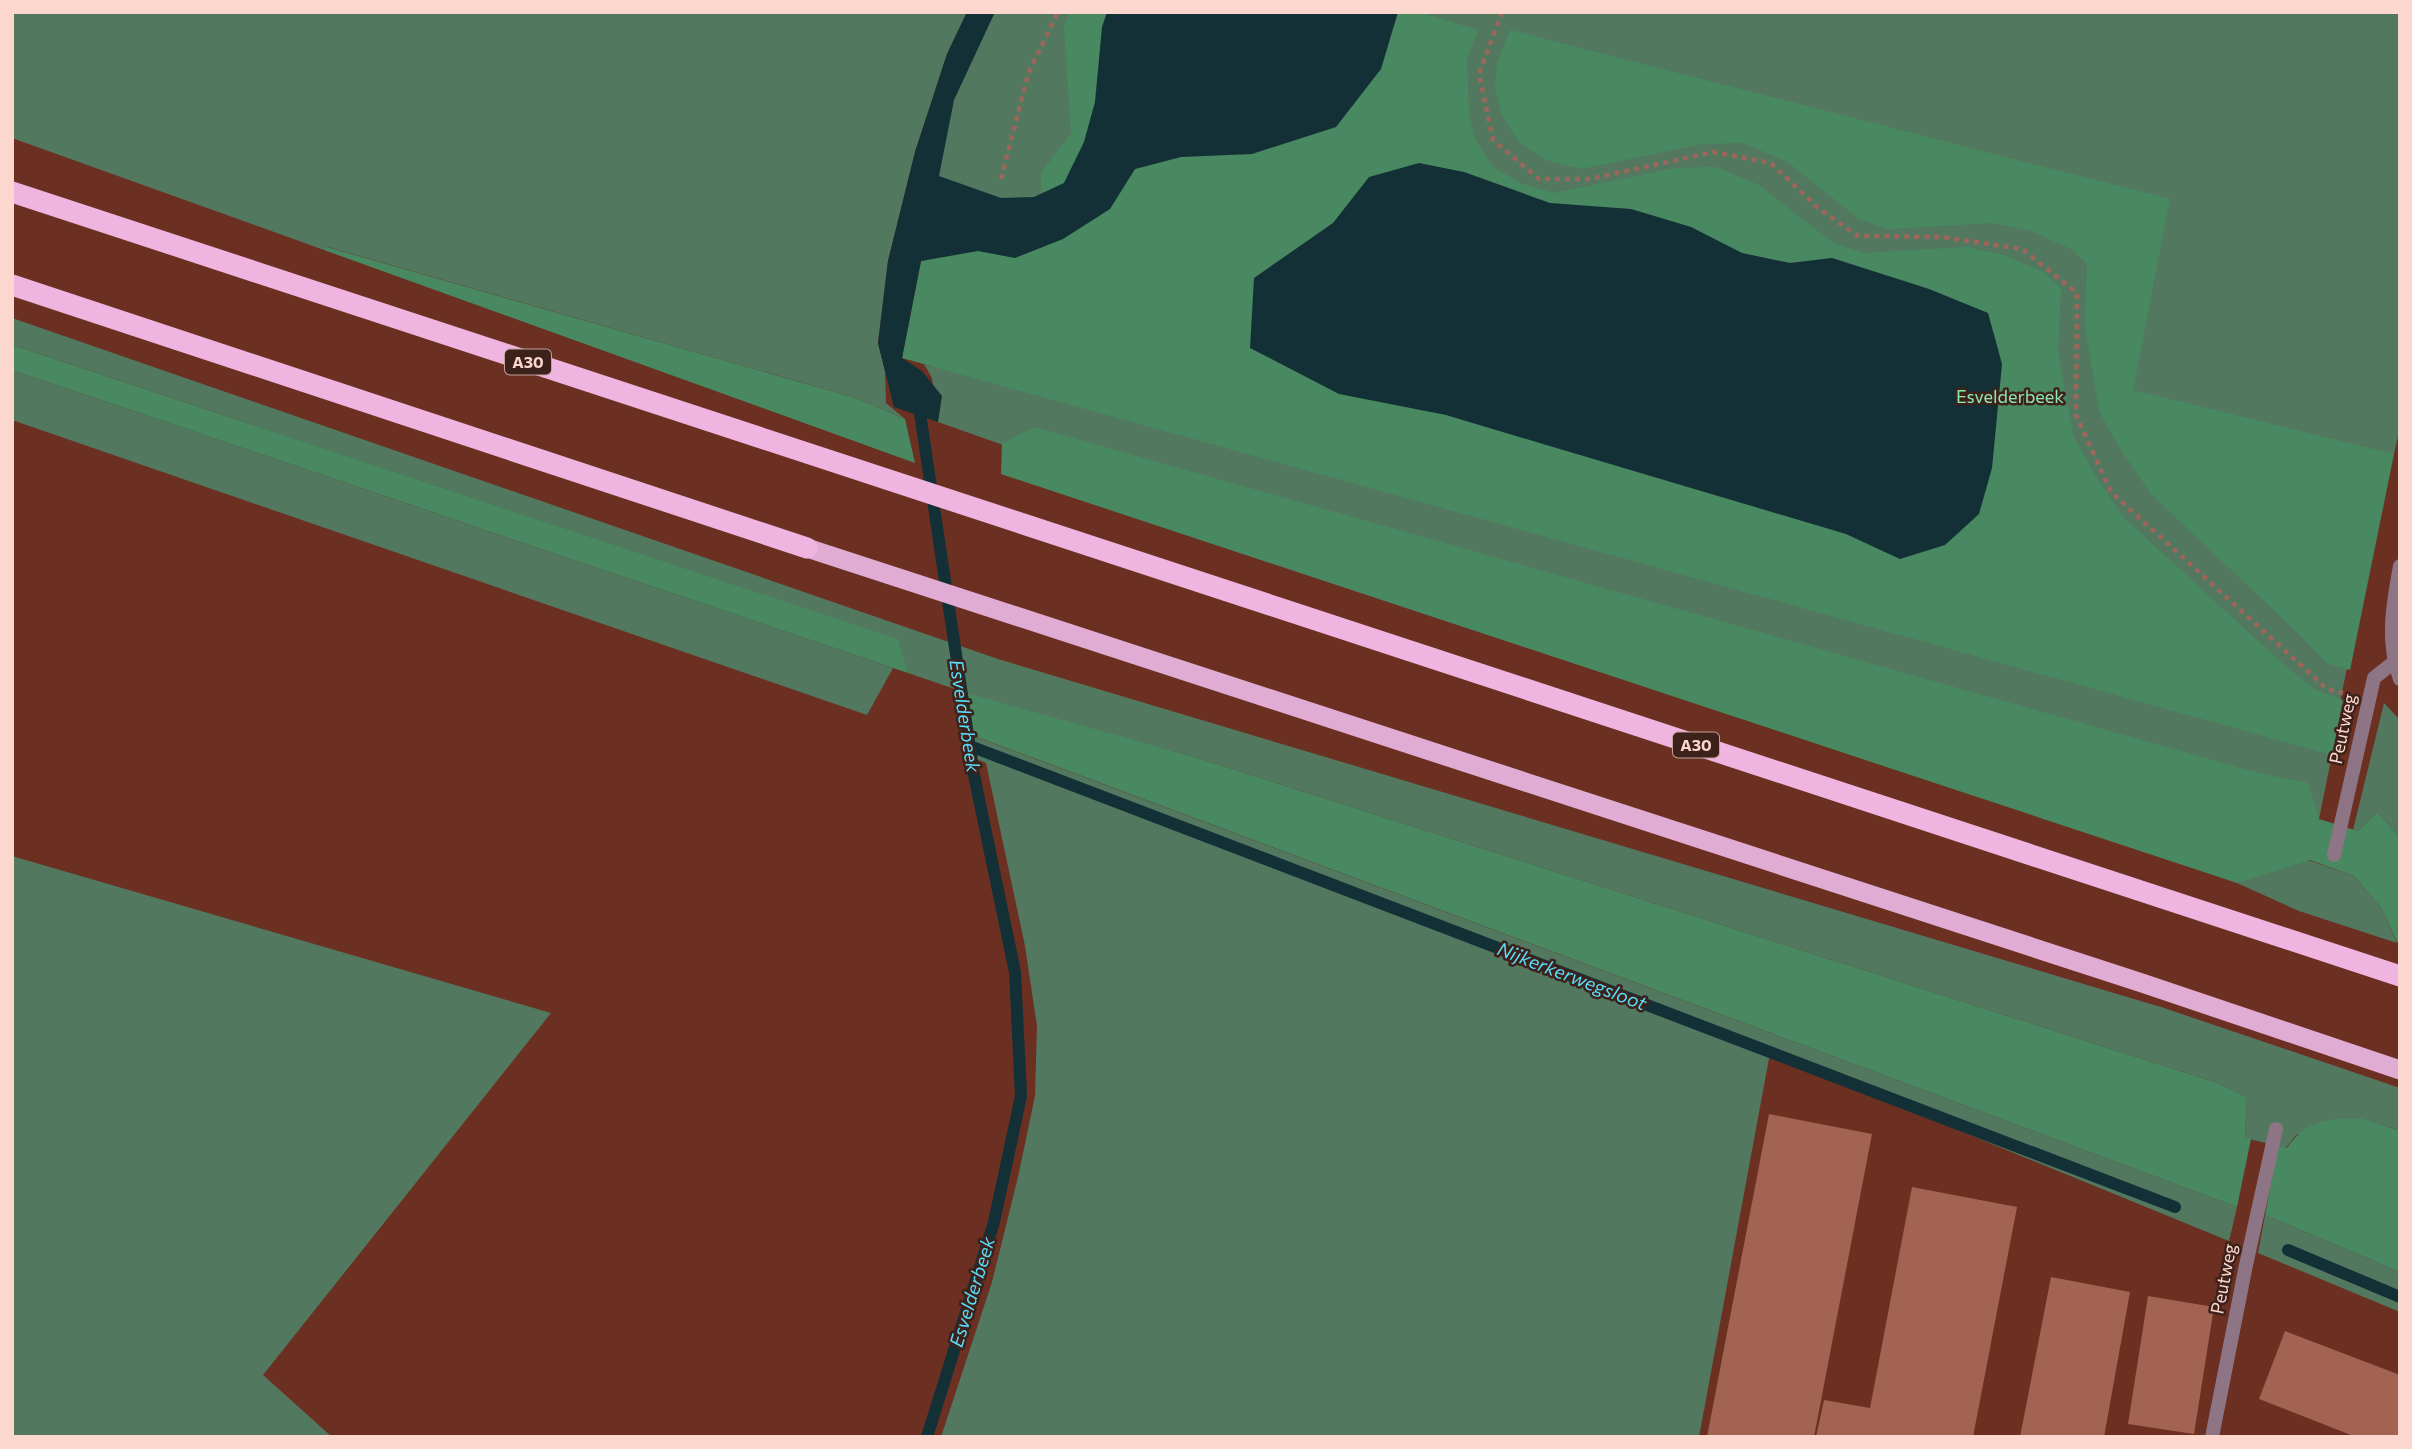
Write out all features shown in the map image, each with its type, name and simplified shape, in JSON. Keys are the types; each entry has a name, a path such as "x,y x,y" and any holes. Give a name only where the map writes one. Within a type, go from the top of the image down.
{"highway":[{"name":"A30","path":"12,192 2400,976"},
{"path":"12,285 807,548 2129,978 2400,1070"}],"street":[{"path":"2400,566 2391,631 2393,662 2400,679"},
{"name":"Peutweg","path":"2334,855 2374,678 2393,662"},
{"name":"Peutweg","path":"2212,1437 2276,1129"}],"path":[{"path":"1002,179 1028,74 1058,12"},
{"path":"1502,12 1479,74 1493,139 1539,179 1590,179 1713,152 1771,163 1818,208 1858,236 1942,237 2022,249 2031,256 2077,293 2076,415 2111,492 2327,689 2368,700"}],"green space":[{"path":"12,12 967,12 947,54 915,152 888,261 878,343 885,371 886,403 905,419 856,398 328,247 324,250 12,138"},
{"name":"Esvelderbeek","path":"981,12 2400,12 2400,427 2329,754 2332,755 2319,819 2317,816 2308,860 2354,876 2381,908 2397,943 2299,911 2237,883 2242,881 938,422 932,378 924,364 930,366 926,168"},
{"path":"1070,12 1107,12 1102,27 1095,102 1084,142 1064,183 1041,194 1041,173 1071,133 1064,27"},
{"path":"1398,12 1418,12 1478,30 1467,58 1469,113 1475,139 1492,166 1520,183 1554,193 1675,168 1716,167 1759,185 1833,243 1864,253 1967,247 2004,255 2044,272 2061,288 2058,350 2073,435 2092,470 2124,518 2282,663 2314,689 2343,700 2332,755 902,358 921,261 978,251 1015,258 1109,209 1135,169 1181,157 1252,154 1381,69","holes":["1464,172 1550,203 1631,209 1691,227 1742,253 1790,263 1833,258 1929,289 1988,313 2002,364 1992,468 1900,559 1846,534 1446,415 1254,278 1333,223"]},
{"path":"1510,30 2170,199 2133,390 2394,454 2350,670 2328,664 2151,494 2119,447 2099,411 2085,326 2087,264 2071,249 2031,231 1993,223 1888,229 1859,219 1786,161 1743,143 1702,144 1581,169 1546,160 1519,142 1502,115 1495,89 1497,63"},
{"path":"327,247 856,398 905,419 915,463 324,250"},
{"path":"12,318 998,659 2164,1008 2400,1088 2400,1131 2366,1119 2296,1135 2286,1148 2245,1138 2247,1097 2218,1083 1198,758 993,702 908,673 897,639 12,345"},
{"path":"12,345 898,639 908,673 12,370"},
{"path":"12,370 893,668 867,715 12,420"},
{"path":"1034,427 2262,774 2308,783 2319,819 2358,831 2377,812 2400,837 2400,943 2397,942 2381,908 2354,876 2310,860 2237,883 1001,474 1002,444"},
{"path":"963,692 1198,758 2218,1083 2247,1097 2245,1137 2251,1139 2237,1207 972,735"},
{"path":"2384,703 2400,720 2400,837 2377,812 2358,831 2353,830"},
{"path":"971,735 2237,1207 2229,1241 1770,1053 1699,1437 941,1437 992,1282 1035,1096 1037,1026 1025,946 986,763 976,759"},
{"path":"12,856 551,1013 263,1375 332,1437 12,1437"},
{"path":"2337,1119 2366,1119 2400,1131 2400,1272 2265,1215 2278,1146 2287,1148 2308,1127"},
{"path":"2265,1215 2400,1272 2400,1312 2258,1253"}],"water":[{"path":"967,12 995,12 954,100 939,176 1001,198 1034,197 1064,183 1084,142 1095,102 1102,27 1107,12 1398,12 1381,69 1336,127 1252,154 1181,157 1135,169 1110,209 1063,239 1015,258 978,251 921,261 902,358 922,371 942,396 938,422 894,407 878,343 888,261 915,152 947,54"},
{"path":"1419,163 1464,172 1550,203 1631,209 1691,227 1742,253 1790,263 1832,258 1929,289 1988,313 2002,364 1992,468 1979,514 1945,545 1900,559 1846,534 1446,415 1339,394 1250,348 1254,278 1333,223 1369,177"}],"building":[{"path":"1769,1114 1872,1134 1814,1437 1707,1437"},
{"path":"1912,1187 2017,1207 1973,1437 1816,1437 1824,1400 1870,1408"},
{"path":"2051,1277 2130,1292 2104,1437 2020,1437"},
{"path":"2148,1296 2214,1307 2194,1434 2128,1424"},
{"path":"2285,1331 2400,1375 2400,1437 2356,1437 2259,1399"}],"waterway":[{"name":"Esvelderbeek","path":"918,400 974,775 1015,972 1021,1096 994,1222 927,1437"},
{"name":"Nijkerkerwegsloot","path":"970,746 2175,1207"},
{"name":"Nijkerkerwegsloot","path":"2288,1250 2400,1297"}]}
